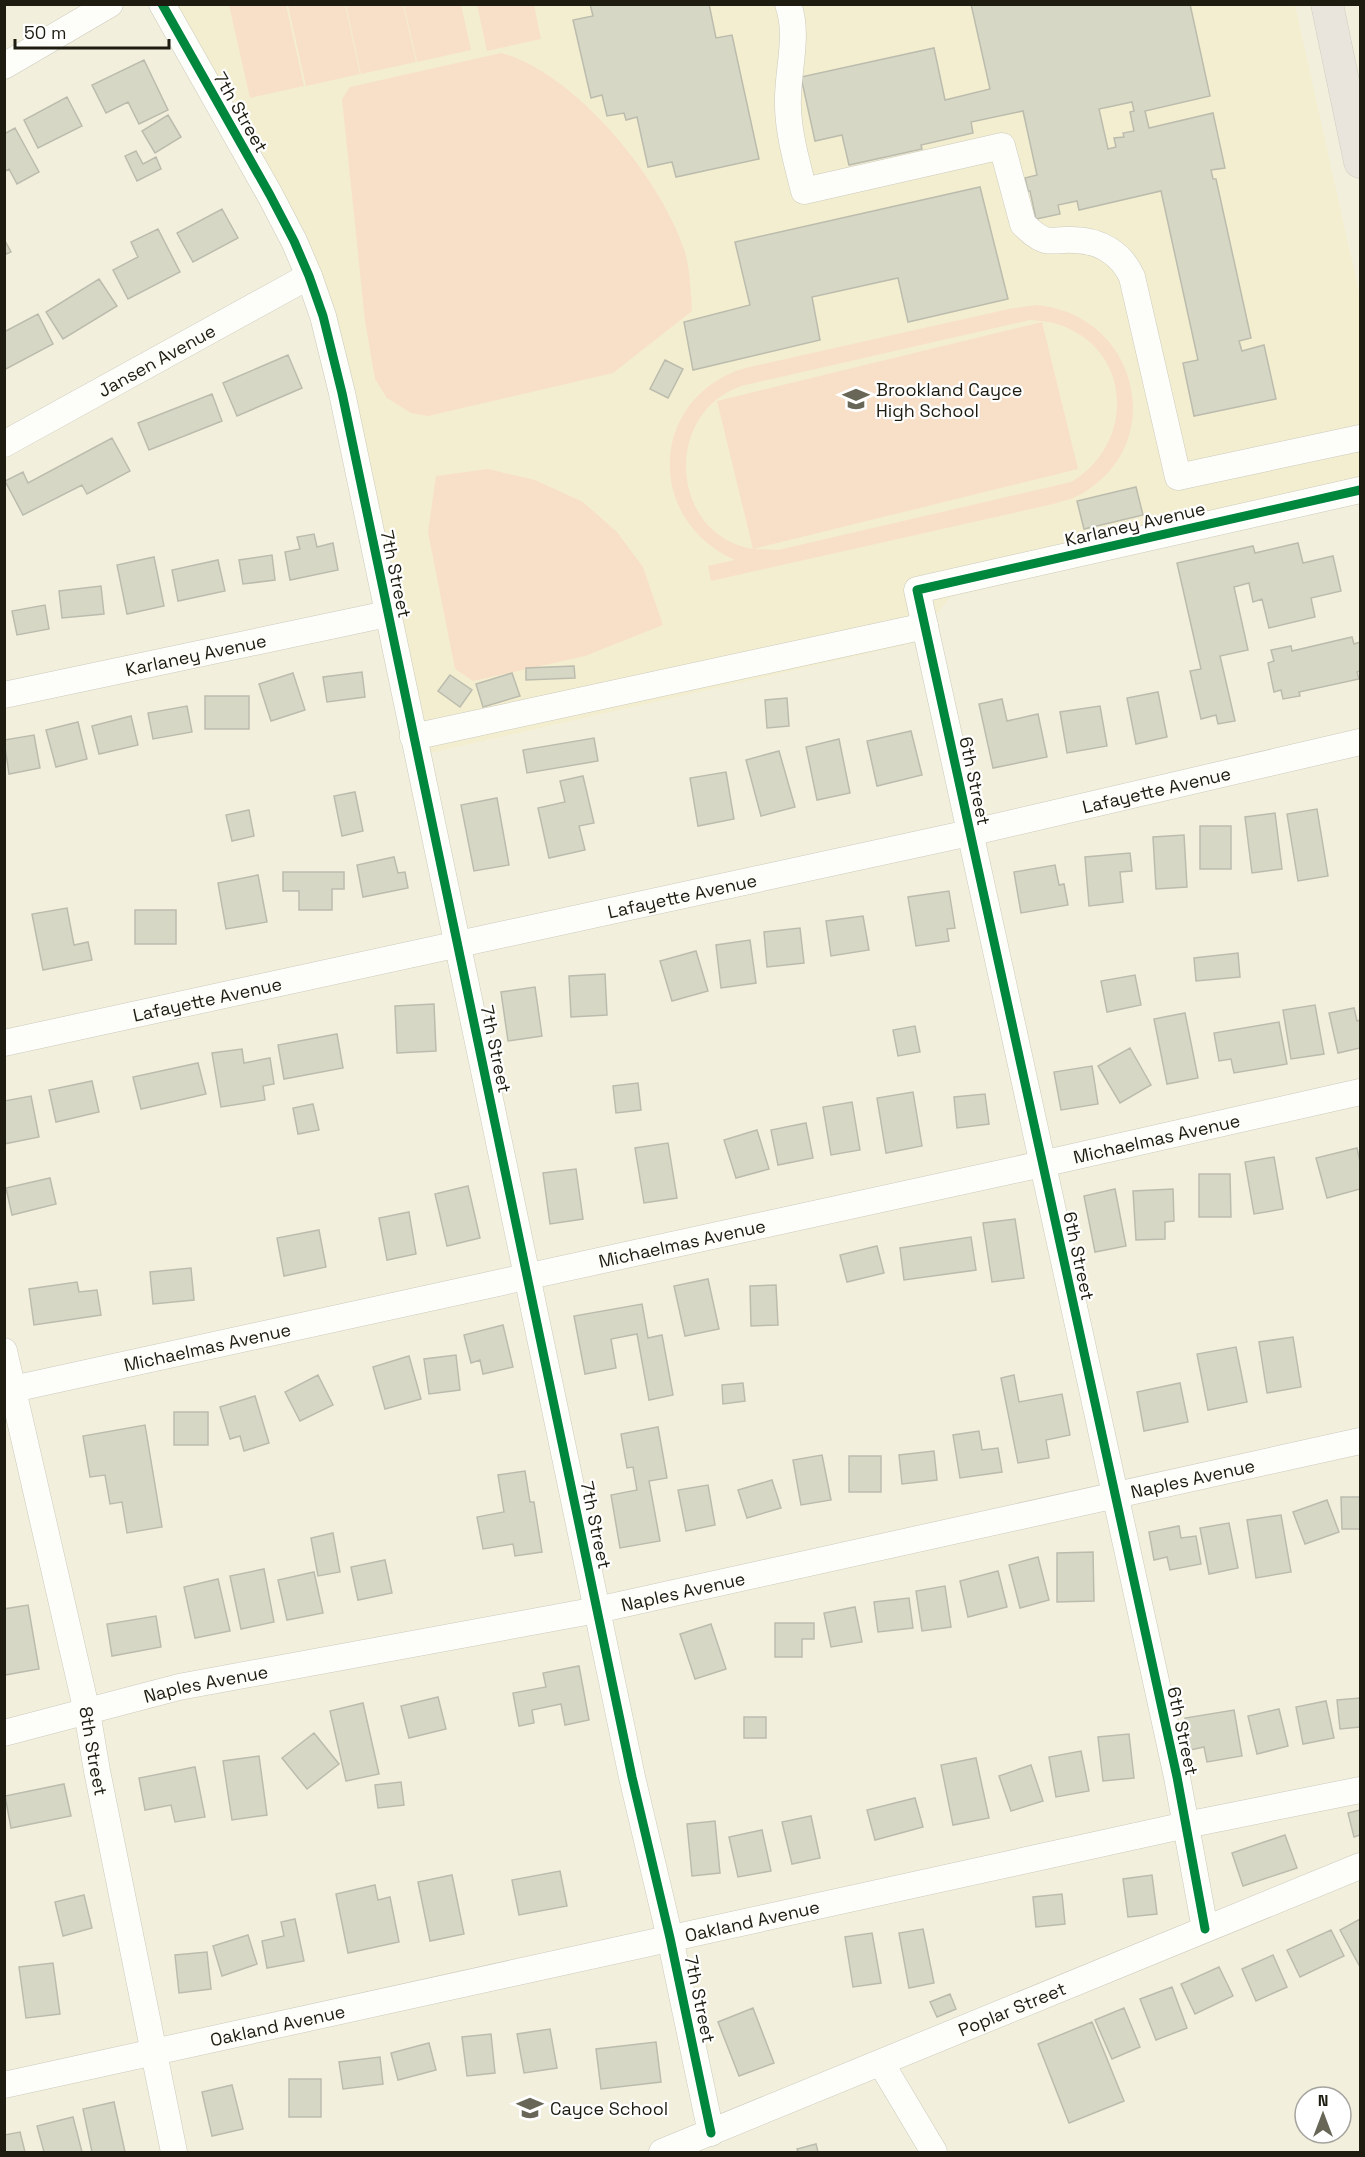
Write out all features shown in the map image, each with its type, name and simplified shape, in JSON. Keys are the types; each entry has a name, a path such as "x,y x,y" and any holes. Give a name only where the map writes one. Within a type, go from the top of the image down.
{"main road":[{"path":"1328,4 1360,162"}],"street":[{"path":"4,66 110,4"},
{"name":"7th Street","path":"162,4 270,195 309,276 323,316 342,393 632,1777 670,1938 711,2133"},
{"path":"788,4 793,28 788,105 790,134 804,191 1002,146 1023,224 1029,230 1045,239 1056,241 1072,239 1096,244 1114,253 1128,267 1178,477 1360,438"},
{"name":"Jansen Avenue","path":"4,444 309,276"},
{"name":"Karlaney Avenue","path":"917,590 1360,490"},
{"name":"6th Street","path":"917,590 1186,1825 1205,1929"},
{"name":"Karlaney Avenue","path":"4,695 387,614"},
{"path":"413,737 925,626"},
{"name":"Lafayette Avenue","path":"4,1043 969,833 1360,742"},
{"name":"Michaelmas Avenue","path":"9,1390 1042,1164 1360,1092"},
{"name":"8th Street","path":"4,1351 9,1390 87,1712 174,2152"},
{"name":"Naples Avenue","path":"4,1733 179,1687 597,1610 1360,1441"},
{"name":"Oakland Avenue","path":"4,2085 1186,1825 1360,1790"},
{"name":"Poplar Street","path":"662,2152 1360,1866"},
{"path":"881,2063 934,2152"}],"shaded area":[{"name":"Brookland Cayce High School","path":"175,5 1295,5 1360,297 1360,502 950,597 914,643 430,753 328,291 281,194"},
{"path":"229,5 286,5 304,86 250,98"},
{"path":"288,5 345,5 360,74 306,86"},
{"path":"346,5 403,5 416,62 361,74"},
{"path":"404,5 461,5 471,50 417,62"},
{"path":"477,5 534,5 541,39 487,51"},
{"path":"501,53 529,64 558,82 612,133 636,163 657,193 674,224 685,252 692,311 613,373 428,416 411,413 387,398 375,379 365,321 342,99 350,87"},
{"path":"1037,305 1072,314 1099,331 1119,355 1130,384 1133,414 1126,444 1110,471 1083,493 1068,500 711,581 708,566 735,560 705,541 685,517 673,489 670,460 676,431 690,405 713,383 745,368 1013,308","holes":["1030,320 1054,323 1082,336 1100,353 1112,375 1117,398 1115,422 1107,445 1092,465 1071,482 778,550 753,549 725,539 705,522 692,499 686,473 688,446 698,421 715,400 741,386"]},
{"path":"1042,322 1078,469 753,549 717,401"},
{"path":"488,469 535,480 583,502 617,532 643,567 663,625 585,656 473,681 455,669 428,532 436,476"}],"building":[{"path":"590,4 709,4 716,38 732,35 759,159 676,177 672,162 648,167 637,117 626,120 624,113 607,116 602,95 591,98 573,20 593,16"},
{"path":"971,4 1190,4 1210,96 1145,111 1149,128 1213,113 1225,168 1211,170 1213,179 1216,179 1251,338 1239,341 1242,351 1264,345 1276,399 1194,416 1183,363 1198,360 1161,191 1079,210 1077,201 1058,205 1060,214 1036,219 1025,178 1037,175 1023,111 971,122 973,133 921,145 922,149 849,165 842,135 815,141 801,77 934,48 945,100 990,89","holes":["1132,102 1134,111 1130,112 1134,131 1123,133 1124,137 1114,138 1116,147 1108,149 1099,109"]},
{"path":"144,60 168,110 139,124 128,102 106,113 92,85"},
{"path":"67,97 82,126 38,148 24,120"},
{"path":"168,115 181,137 155,153 142,131"},
{"path":"15,128 39,172 17,184 9,169 4,172 4,134"},
{"path":"136,151 143,164 156,157 161,169 137,181 125,156"},
{"path":"980,187 1008,299 908,322 898,278 812,297 820,340 693,370 684,322 750,305 735,242"},
{"path":"222,209 238,238 193,262 177,233"},
{"path":"158,229 180,272 128,299 113,270 138,257 131,242"},
{"path":"4,239 11,252 4,255"},
{"path":"99,279 117,306 63,339 46,312"},
{"path":"38,314 53,344 4,370 4,332"},
{"path":"288,355 302,388 237,416 223,383"},
{"path":"665,360 683,369 668,398 650,389"},
{"path":"212,394 222,421 149,450 138,423"},
{"path":"112,438 130,471 87,494 82,485 23,515 5,481 23,472 28,483"},
{"path":"1136,487 1143,515 1084,529 1077,501"},
{"path":"314,534 317,547 333,543 338,570 290,580 285,552 300,549 297,537"},
{"path":"1298,543 1303,563 1333,556 1341,591 1311,598 1315,617 1269,628 1262,599 1253,602 1249,583 1234,587 1248,650 1220,656 1235,721 1218,724 1216,715 1201,719 1190,671 1201,669 1177,563 1253,546 1255,553"},
{"path":"272,555 275,580 243,584 239,560"},
{"path":"154,557 164,606 127,614 117,565"},
{"path":"218,560 225,591 178,601 172,570"},
{"path":"101,586 104,614 62,618 59,591"},
{"path":"45,605 49,629 17,635 12,611"},
{"path":"1352,637 1354,644 1360,642 1360,671 1357,672 1359,679 1299,692 1300,696 1283,699 1281,690 1274,692 1268,663 1274,661 1271,650 1291,646 1292,651"},
{"path":"574,666 575,678 526,680 526,668"},
{"path":"362,672 365,697 327,702 323,677"},
{"path":"293,673 305,710 271,721 259,684"},
{"path":"512,673 520,696 483,707 476,684"},
{"path":"450,675 472,690 460,707 438,691"},
{"path":"1158,692 1167,737 1136,744 1127,698"},
{"path":"205,696 249,696 249,729 205,729"},
{"path":"787,698 789,726 767,728 765,700"},
{"path":"1002,699 1007,721 1038,714 1047,757 993,768 979,704"},
{"path":"187,706 192,732 153,739 148,713"},
{"path":"1100,706 1107,746 1067,753 1060,712"},
{"path":"131,716 138,745 99,754 92,726"},
{"path":"78,722 87,759 56,767 46,730"},
{"path":"911,731 922,775 877,786 867,741"},
{"path":"34,735 40,768 9,774 4,740"},
{"path":"594,738 598,761 527,773 523,750"},
{"path":"839,739 850,793 817,800 806,747"},
{"path":"779,751 795,807 761,816 746,760"},
{"path":"726,772 734,819 698,826 690,778"},
{"path":"583,776 594,823 579,826 585,850 549,858 538,808 565,802 560,781"},
{"path":"355,792 363,831 342,836 334,796"},
{"path":"497,798 509,865 474,871 461,805"},
{"path":"1317,809 1328,876 1298,881 1287,814"},
{"path":"249,810 254,836 232,841 226,815"},
{"path":"1275,813 1282,869 1252,873 1245,817"},
{"path":"1200,826 1231,826 1231,869 1200,869"},
{"path":"1184,835 1187,887 1156,889 1153,837"},
{"path":"1130,853 1132,871 1120,872 1123,902 1089,906 1085,857"},
{"path":"394,857 398,873 405,872 408,888 363,897 357,865"},
{"path":"1055,865 1059,885 1064,884 1068,905 1021,913 1014,872"},
{"path":"283,872 344,872 344,889 332,889 332,910 299,910 299,891 283,891"},
{"path":"258,875 267,922 226,929 218,883"},
{"path":"949,891 955,928 947,929 949,941 916,946 908,897"},
{"path":"67,908 74,945 88,942 92,960 43,970 32,914"},
{"path":"135,910 176,910 176,944 135,944"},
{"path":"863,916 869,950 831,956 826,921"},
{"path":"800,928 804,963 767,967 764,932"},
{"path":"750,940 756,983 721,988 716,945"},
{"path":"696,951 708,991 672,1001 660,961"},
{"path":"1238,953 1240,977 1196,981 1194,958"},
{"path":"605,974 607,1015 571,1017 569,976"},
{"path":"1135,975 1141,1005 1107,1012 1101,981"},
{"path":"535,987 542,1036 508,1041 501,992"},
{"path":"434,1004 436,1051 397,1053 395,1006"},
{"path":"1315,1005 1324,1054 1291,1059 1283,1010"},
{"path":"1354,1008 1357,1021 1360,1020 1360,1048 1338,1053 1329,1013"},
{"path":"1185,1013 1198,1078 1167,1084 1154,1019"},
{"path":"1279,1022 1287,1064 1234,1073 1231,1059 1219,1061 1214,1033"},
{"path":"915,1026 920,1052 898,1056 893,1030"},
{"path":"337,1034 343,1068 284,1079 278,1045"},
{"path":"1130,1048 1151,1085 1120,1103 1098,1066"},
{"path":"242,1049 244,1063 270,1058 274,1084 263,1086 265,1100 221,1107 212,1053"},
{"path":"198,1063 206,1094 141,1109 133,1077"},
{"path":"1092,1066 1098,1104 1061,1110 1054,1072"},
{"path":"92,1081 99,1112 56,1122 49,1090"},
{"path":"638,1083 641,1110 616,1113 613,1086"},
{"path":"913,1092 922,1146 886,1153 877,1098"},
{"path":"985,1094 989,1124 957,1128 954,1097"},
{"path":"31,1096 39,1137 4,1144 4,1101"},
{"path":"852,1102 860,1150 831,1155 823,1107"},
{"path":"313,1104 319,1130 298,1134 293,1108"},
{"path":"806,1123 813,1158 778,1165 771,1130"},
{"path":"757,1130 769,1169 736,1178 724,1140"},
{"path":"668,1143 677,1198 644,1203 635,1148"},
{"path":"1357,1148 1360,1162 1360,1189 1327,1198 1316,1158"},
{"path":"1274,1157 1283,1209 1254,1214 1245,1162"},
{"path":"576,1169 583,1219 550,1224 543,1173"},
{"path":"1199,1174 1230,1174 1231,1217 1199,1217"},
{"path":"50,1178 56,1204 12,1215 6,1188"},
{"path":"468,1186 480,1238 447,1246 435,1194"},
{"path":"1115,1189 1126,1246 1095,1252 1084,1196"},
{"path":"1173,1189 1174,1221 1165,1222 1165,1239 1136,1240 1133,1191"},
{"path":"409,1212 416,1254 387,1260 379,1218"},
{"path":"1015,1219 1024,1278 992,1282 983,1223"},
{"path":"319,1230 326,1267 284,1276 277,1238"},
{"path":"971,1237 976,1270 904,1280 900,1248"},
{"path":"877,1246 884,1273 847,1282 840,1255"},
{"path":"191,1268 194,1300 153,1304 150,1272"},
{"path":"708,1279 719,1329 685,1336 674,1286"},
{"path":"77,1282 79,1292 97,1290 101,1315 34,1325 29,1289"},
{"path":"776,1285 778,1325 751,1326 750,1286"},
{"path":"642,1304 648,1338 662,1335 673,1395 649,1400 637,1334 611,1339 616,1368 585,1374 574,1316"},
{"path":"503,1325 513,1367 483,1374 480,1360 471,1363 464,1335"},
{"path":"1293,1337 1301,1387 1267,1393 1259,1342"},
{"path":"1236,1347 1247,1402 1208,1410 1197,1354"},
{"path":"456,1355 460,1390 429,1394 424,1359"},
{"path":"409,1356 421,1399 385,1409 373,1367"},
{"path":"318,1375 333,1405 300,1421 285,1392"},
{"path":"1014,1375 1019,1402 1062,1394 1070,1435 1046,1440 1049,1458 1018,1463 1001,1378"},
{"path":"743,1383 745,1401 723,1404 722,1385"},
{"path":"1180,1383 1188,1422 1144,1431 1137,1392"},
{"path":"255,1396 269,1443 244,1451 240,1436 230,1439 220,1407"},
{"path":"174,1412 208,1412 208,1445 174,1445"},
{"path":"145,1425 162,1527 127,1533 122,1502 110,1504 105,1475 90,1477 83,1436"},
{"path":"658,1427 667,1478 649,1481 660,1541 620,1548 611,1495 637,1490 633,1467 627,1468 621,1434"},
{"path":"979,1431 982,1450 998,1448 1002,1472 960,1478 953,1435"},
{"path":"934,1451 937,1480 902,1484 899,1455"},
{"path":"822,1455 831,1500 801,1505 793,1460"},
{"path":"849,1456 881,1456 881,1492 849,1492"},
{"path":"525,1471 530,1502 534,1502 542,1552 515,1556 513,1544 483,1549 477,1517 504,1512 498,1475"},
{"path":"772,1480 781,1508 747,1518 738,1490"},
{"path":"708,1485 715,1525 686,1531 678,1490"},
{"path":"1341,1497 1360,1497 1360,1529 1342,1529"},
{"path":"1327,1500 1339,1532 1305,1544 1293,1512"},
{"path":"1281,1515 1291,1572 1256,1578 1247,1520"},
{"path":"1229,1523 1238,1568 1209,1574 1200,1528"},
{"path":"1179,1526 1181,1538 1196,1536 1201,1564 1170,1570 1167,1557 1154,1560 1149,1532"},
{"path":"333,1533 340,1572 318,1576 311,1538"},
{"path":"1093,1552 1094,1601 1057,1602 1057,1553"},
{"path":"1038,1557 1049,1600 1020,1608 1009,1565"},
{"path":"385,1560 392,1593 358,1600 351,1567"},
{"path":"264,1569 274,1622 241,1629 230,1576"},
{"path":"998,1571 1007,1607 968,1617 960,1581"},
{"path":"314,1572 323,1613 287,1620 278,1580"},
{"path":"218,1579 230,1631 195,1638 184,1587"},
{"path":"945,1586 951,1627 922,1631 916,1591"},
{"path":"909,1598 913,1628 878,1632 874,1602"},
{"path":"28,1605 39,1669 5,1675 4,1609"},
{"path":"855,1607 862,1642 831,1647 824,1613"},
{"path":"156,1616 161,1647 112,1656 107,1624"},
{"path":"775,1623 814,1623 814,1639 802,1639 802,1657 775,1657"},
{"path":"711,1624 726,1669 695,1679 680,1634"},
{"path":"579,1666 589,1720 565,1725 561,1704 532,1710 534,1723 519,1726 513,1693 546,1687 543,1673"},
{"path":"438,1697 446,1729 409,1738 401,1706"},
{"path":"1360,1698 1360,1727 1340,1729 1337,1700"},
{"path":"1326,1701 1334,1738 1303,1744 1296,1707"},
{"path":"363,1703 379,1774 346,1781 330,1711"},
{"path":"1279,1709 1288,1746 1257,1754 1248,1716"},
{"path":"1234,1710 1242,1756 1207,1762 1204,1747 1190,1750 1185,1718"},
{"path":"744,1717 766,1717 766,1738 744,1738"},
{"path":"314,1733 339,1764 307,1789 282,1758"},
{"path":"1129,1734 1134,1778 1103,1781 1098,1737"},
{"path":"1081,1751 1089,1791 1056,1797 1049,1757"},
{"path":"259,1756 267,1815 232,1820 223,1761"},
{"path":"976,1758 989,1818 953,1825 941,1765"},
{"path":"1031,1765 1043,1801 1011,1811 999,1776"},
{"path":"195,1767 205,1817 175,1822 171,1805 145,1810 139,1778"},
{"path":"401,1782 404,1805 378,1808 375,1785"},
{"path":"64,1784 71,1816 11,1828 5,1796"},
{"path":"915,1798 923,1827 875,1840 867,1810"},
{"path":"1360,1810 1360,1835 1354,1837 1348,1813"},
{"path":"811,1816 820,1858 792,1864 782,1822"},
{"path":"715,1821 720,1873 692,1876 687,1824"},
{"path":"762,1830 771,1871 738,1877 729,1837"},
{"path":"1285,1835 1297,1868 1243,1886 1232,1853"},
{"path":"560,1871 567,1906 519,1915 512,1880"},
{"path":"452,1875 464,1934 430,1941 418,1882"},
{"path":"1152,1875 1157,1914 1128,1917 1123,1879"},
{"path":"375,1885 378,1900 390,1897 399,1942 348,1953 336,1894"},
{"path":"1062,1894 1065,1924 1036,1927 1033,1897"},
{"path":"84,1895 92,1928 63,1936 55,1902"},
{"path":"295,1919 304,1961 267,1968 262,1941 284,1936 281,1922"},
{"path":"1360,1919 1360,1967 1340,1930"},
{"path":"923,1929 934,1983 909,1988 899,1933"},
{"path":"1331,1930 1344,1956 1300,1977 1287,1950"},
{"path":"872,1933 881,1983 853,1987 845,1937"},
{"path":"248,1935 257,1964 222,1976 213,1946"},
{"path":"207,1952 211,1989 179,1993 175,1955"},
{"path":"1273,1955 1287,1987 1256,2001 1242,1969"},
{"path":"53,1963 60,2014 26,2018 19,1967"},
{"path":"1219,1967 1233,1996 1195,2014 1181,1984"},
{"path":"1172,1987 1187,2028 1156,2040 1140,1999"},
{"path":"950,1994 956,2009 937,2017 930,2002"},
{"path":"753,2008 774,2063 739,2076 718,2022"},
{"path":"1124,2008 1140,2047 1112,2059 1095,2020"},
{"path":"1092,2022 1124,2101 1069,2123 1038,2044"},
{"path":"550,2029 557,2068 524,2073 517,2034"},
{"path":"491,2034 495,2073 467,2076 462,2037"},
{"path":"656,2042 661,2082 601,2089 596,2049"},
{"path":"429,2043 436,2070 398,2080 391,2053"},
{"path":"380,2057 383,2084 343,2089 339,2062"},
{"path":"289,2079 321,2079 321,2117 289,2117"},
{"path":"232,2085 243,2129 212,2136 202,2092"},
{"path":"114,2102 125,2152 92,2152 83,2109"},
{"path":"73,2117 82,2152 44,2152 37,2126"},
{"path":"20,2132 25,2152 4,2152 4,2135"},
{"path":"816,2144 818,2152 798,2152 797,2149"}],"cycle path":[{"path":"162,4 294,241 323,316 342,393 632,1777 670,1938 711,2133"},
{"path":"1205,1929 1177,1777 917,590 1360,490"}],"place":[{"name":"Brookland Cayce High School","path":"856,399"},
{"name":"Cayce School","path":"530,2108"}]}
